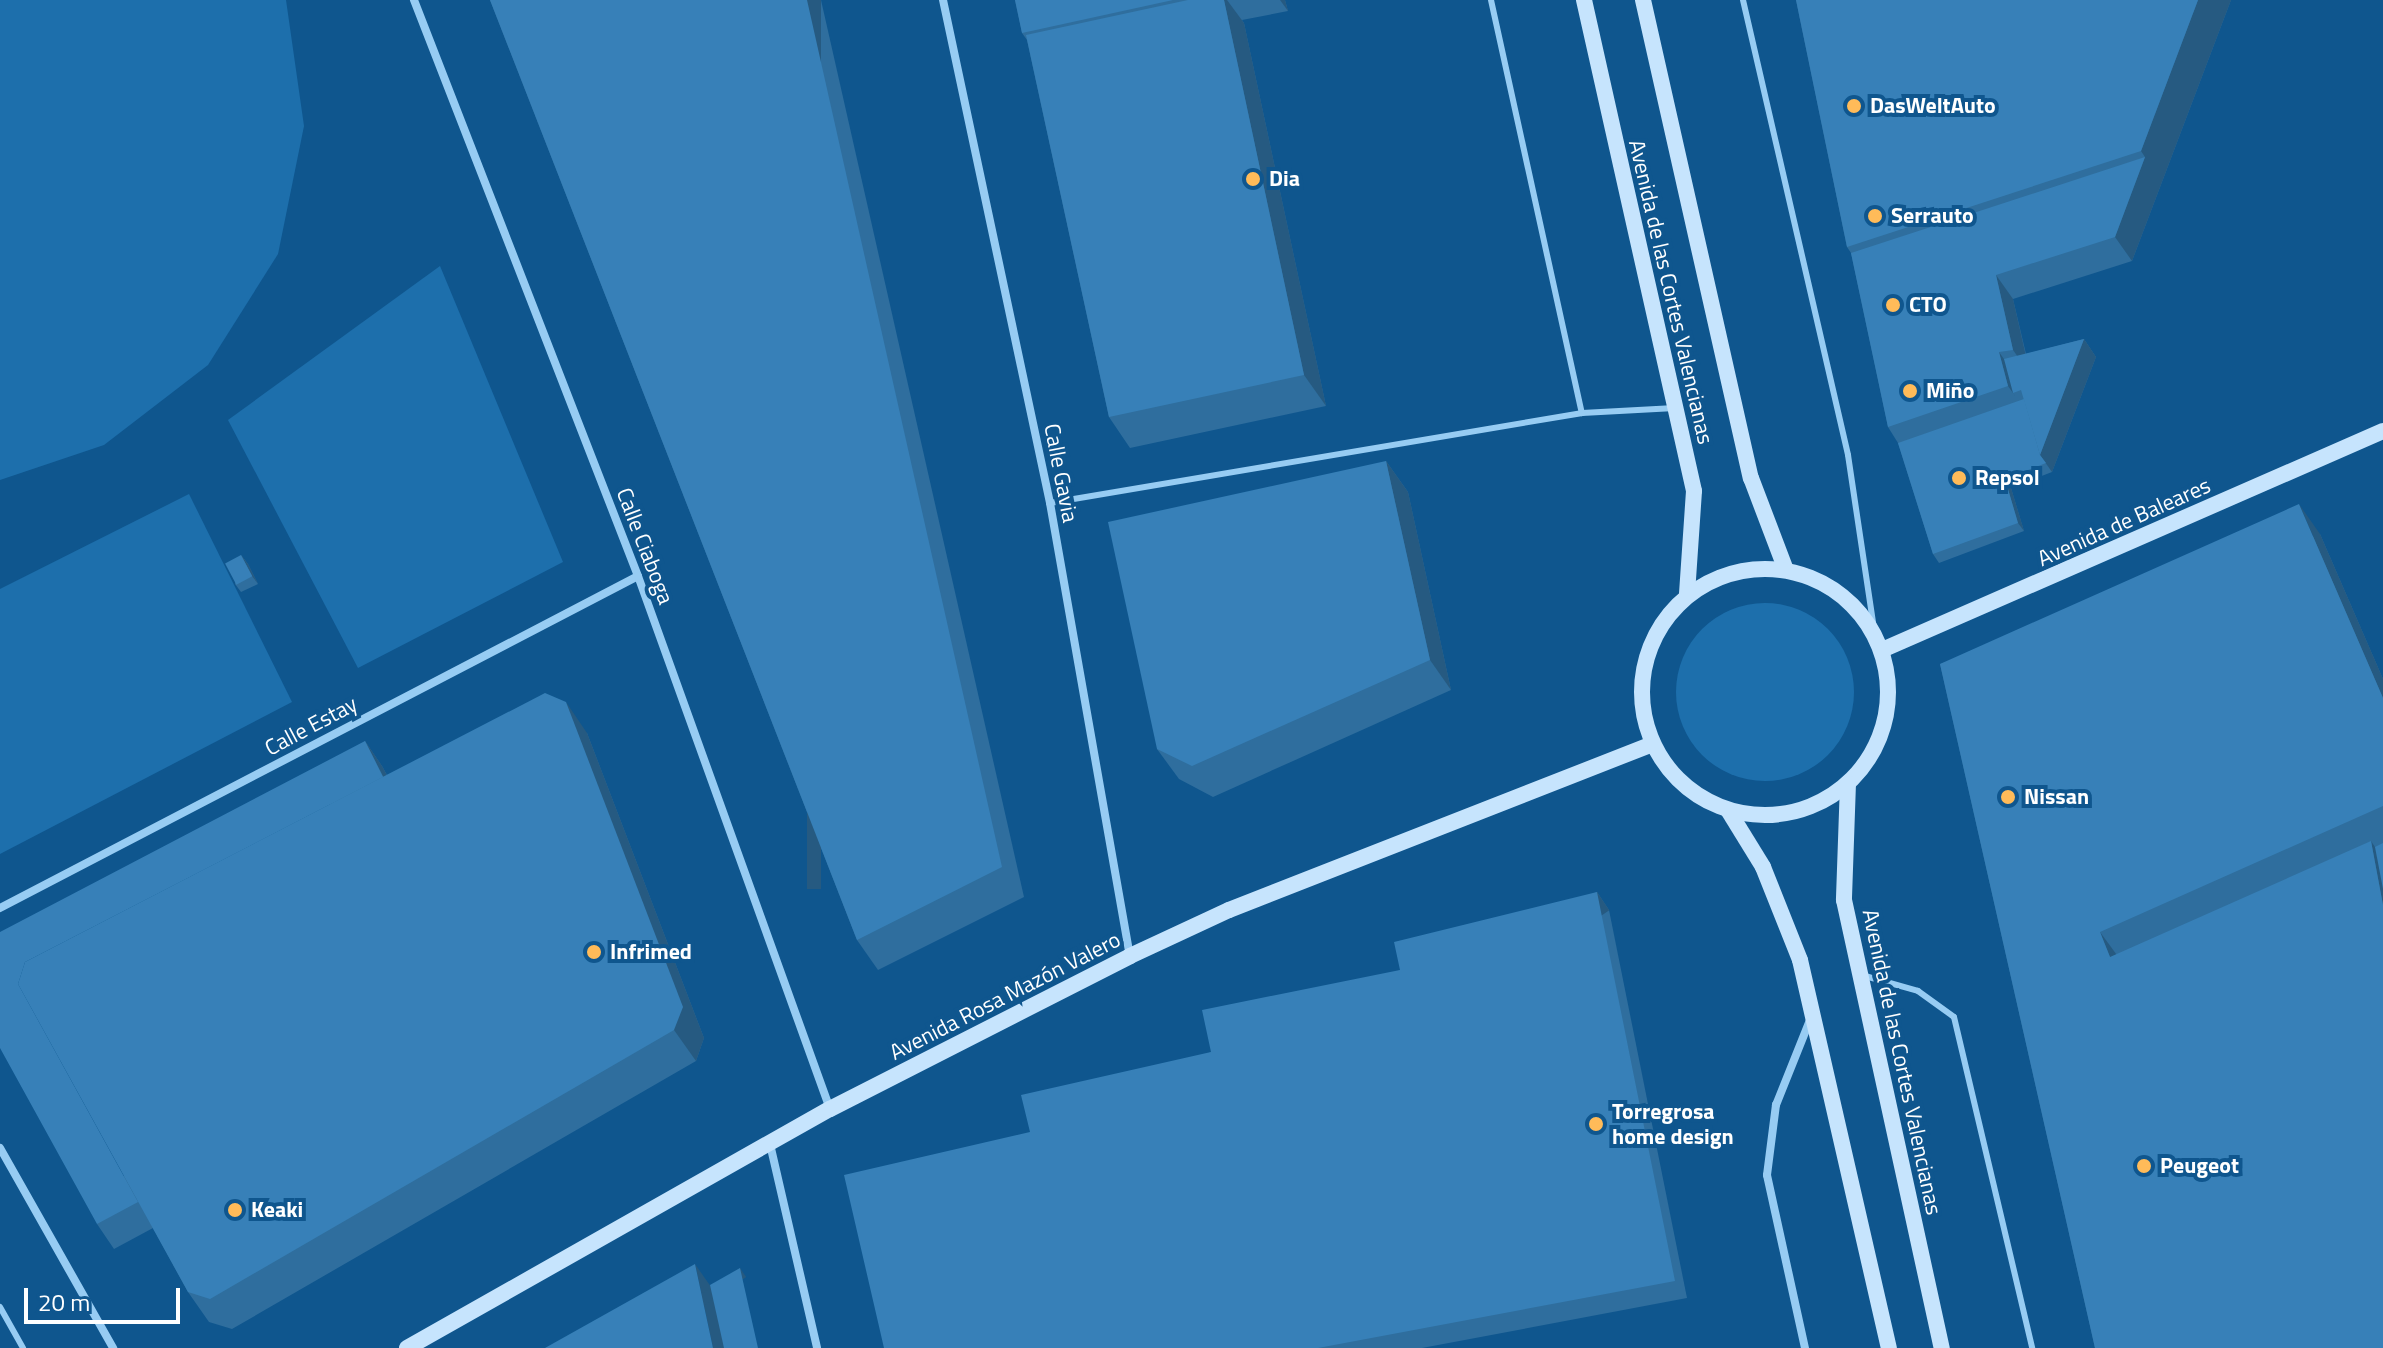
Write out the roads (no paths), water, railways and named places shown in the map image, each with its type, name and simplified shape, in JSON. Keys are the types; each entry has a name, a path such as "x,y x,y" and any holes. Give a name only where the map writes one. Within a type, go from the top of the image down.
{"main road":[{"name":"Avenida de las Cortes Valencianas","path":"1584,0 1694,491 1687,595"},
{"name":"Avenida de las Cortes Valencianas","path":"1643,0 1751,478 1786,570"},
{"name":"Avenida de Baleares","path":"1878,642 2383,431"},
{"path":"1751,569 1786,570 1822,582 1853,604 1878,642 1885,719 1848,783 1791,811 1728,810 1697,796 1653,744 1643,712 1648,648 1687,595 1751,569"},
{"name":"Avenida Rosa Mazón Valero","path":"407,1348 830,1109 1130,956 1244,904 1653,744"},
{"name":"Avenida de las Cortes Valencianas","path":"1848,783 1844,900 1857,974 1942,1348"},
{"path":"1728,810 1784,914 1814,1011 1889,1348"}],"street":[{"name":"Calle Ciaboga","path":"414,0 638,576 830,1109"},
{"name":"Calle Gavia","path":"943,0 1050,503 1130,956"},
{"name":"Calle Estay","path":"0,908 638,576"},
{"path":"1805,1348 1767,1175 1786,1071 1814,1011"},
{"path":"770,1144 817,1348"},
{"path":"0,1148 113,1348"}],"lane":[{"path":"1491,0 1582,413"},
{"path":"1743,0 1848,455 1878,642"},
{"path":"1050,503 1582,413 1675,408"},
{"path":"1857,974 1918,991 1954,1017 2032,1348"},
{"path":"0,1307 23,1348"}],"place":[{"name":"DasWeltAuto","path":"1854,106"},
{"name":"Dia","path":"1253,179"},
{"name":"Serrauto","path":"1875,216"},
{"name":"CTO","path":"1893,305"},
{"name":"Miño","path":"1910,391"},
{"name":"Repsol","path":"1959,478"},
{"name":"Nissan","path":"2008,797"},
{"name":"Infrimed","path":"594,952"},
{"name":"Torregrosa home design","path":"1596,1124"},
{"name":"Peugeot","path":"2144,1166"},
{"name":"Keaki","path":"235,1210"}]}
